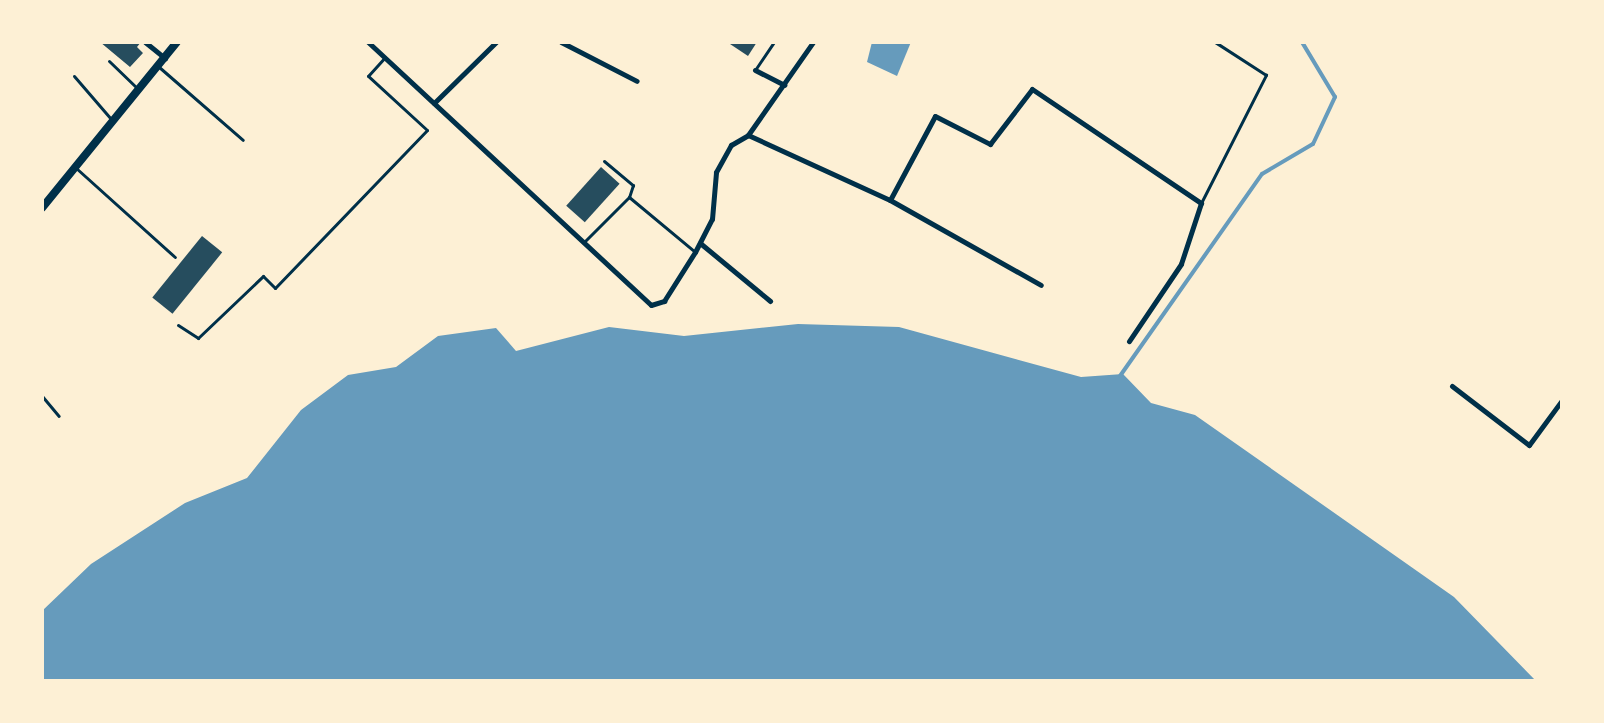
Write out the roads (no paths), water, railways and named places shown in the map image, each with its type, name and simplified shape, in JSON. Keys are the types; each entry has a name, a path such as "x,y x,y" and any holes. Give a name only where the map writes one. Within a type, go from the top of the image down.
{"main road":[{"path":"42,208 159,67 177,42"}],"street":[{"path":"145,42 165,58"},
{"path":"368,42 651,305 664,301 700,243 712,219 716,172 731,145 748,135 813,42"},
{"path":"434,103 496,42"},
{"path":"561,42 637,81"},
{"path":"755,70 784,85"},
{"path":"890,200 935,116 990,144 1032,89 1201,203 1181,264 1129,341"},
{"path":"748,135 890,200 1041,285"},
{"path":"700,243 770,301"},
{"path":"1452,386 1529,445 1562,400"}],"lane":[{"path":"755,70 774,42"},
{"path":"1201,203 1266,75 1215,42"},
{"path":"178,325 198,338 263,276 275,288 427,130 368,76 385,57"},
{"path":"109,61 140,90"},
{"path":"159,67 243,140"},
{"path":"74,75 113,121"},
{"path":"584,242 629,197 633,185 604,161"},
{"path":"76,168 175,258"},
{"path":"629,197 695,252"},
{"path":"42,396 59,416"}],"water":[{"path":"872,42 911,42 897,76 867,62"},
{"path":"798,324 899,327 1081,377 1123,374 1151,403 1195,415 1454,597 1536,681 42,681 42,611 91,564 185,503 247,478 301,410 348,375 396,367 438,336 496,328 516,351 609,327 684,336"}],"waterway":[{"path":"1120,376 1262,174 1313,144 1335,97 1302,42"}]}
